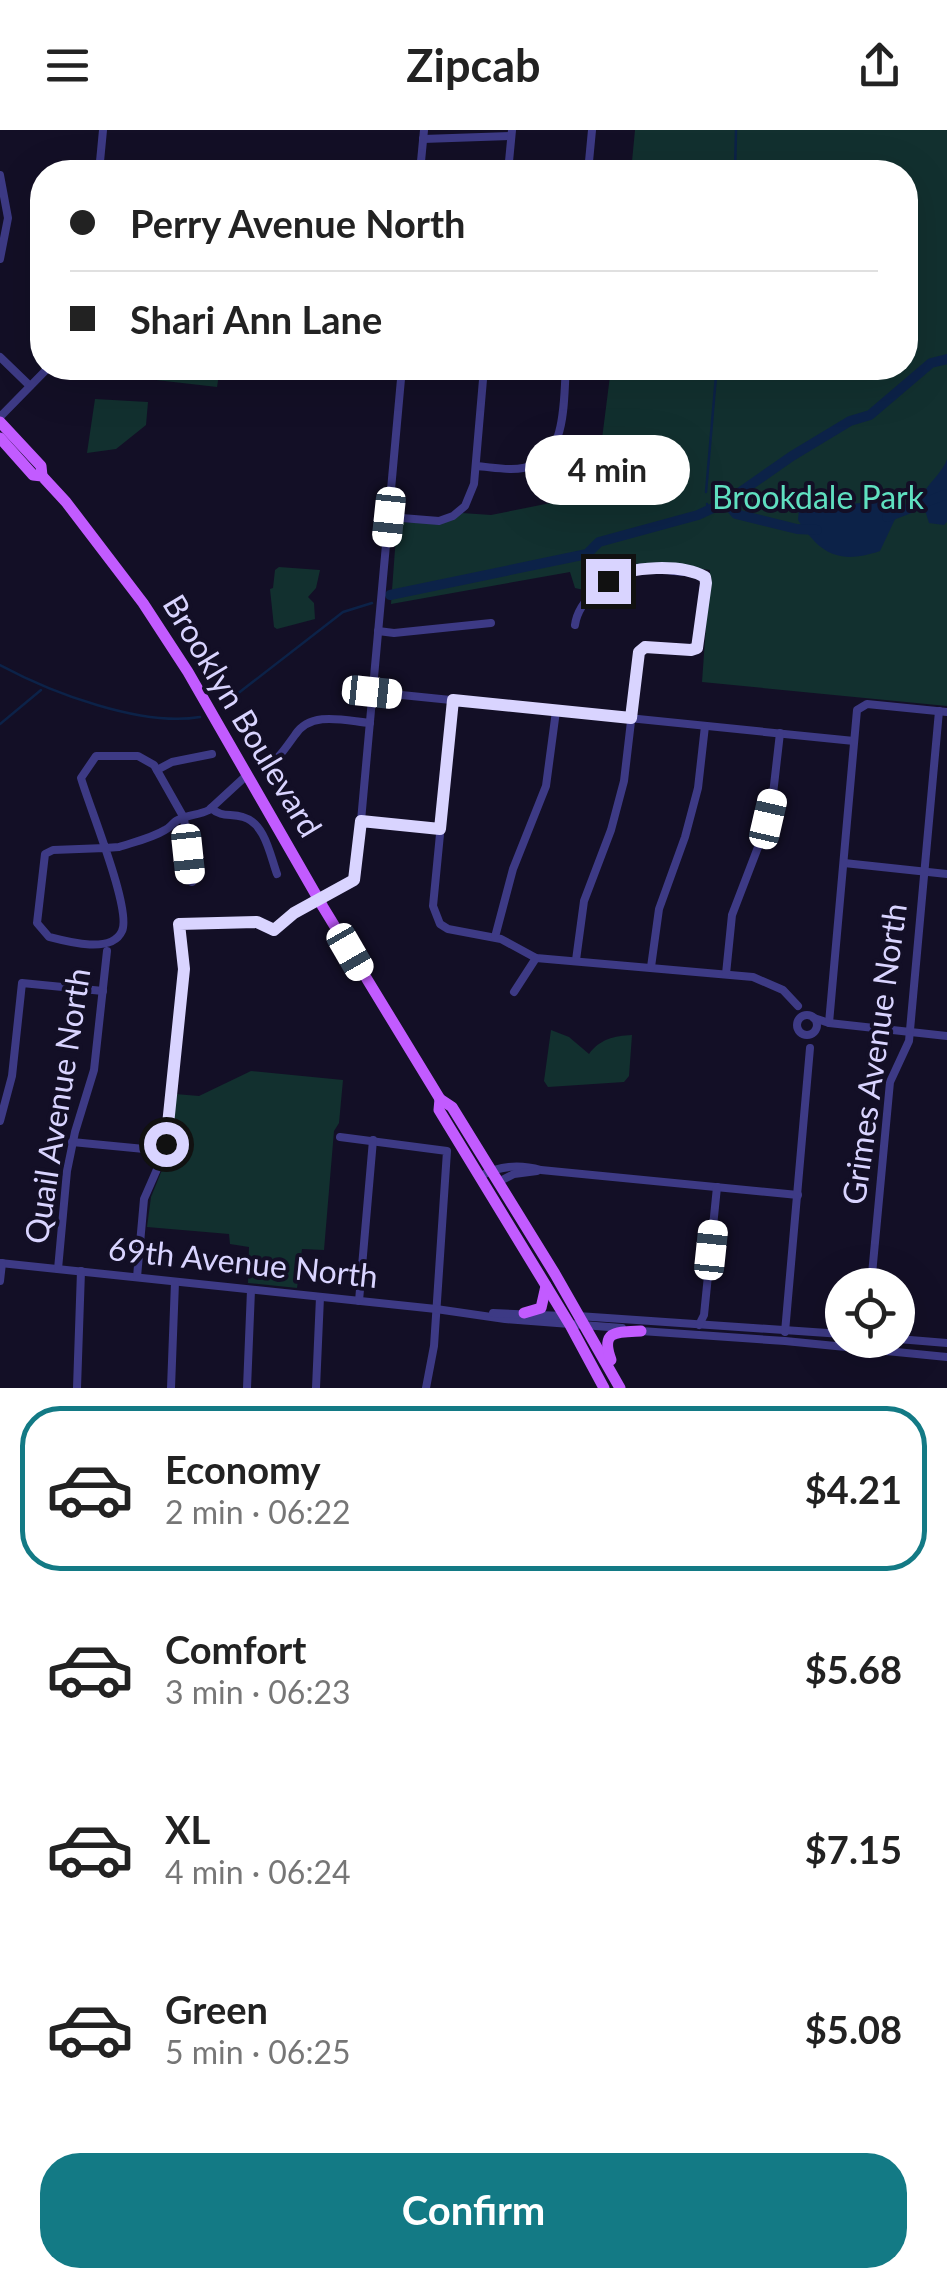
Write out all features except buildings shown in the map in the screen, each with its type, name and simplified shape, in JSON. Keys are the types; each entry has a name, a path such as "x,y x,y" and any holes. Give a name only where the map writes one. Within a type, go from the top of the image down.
{"main road":[{"name":"Brooklyn Boulevard","path":"0,419 41,466 42,476"},
{"name":"Brooklyn Boulevard","path":"0,438 66,502 143,604 188,672 320,901 440,1098 452,1106 575,1321 620,1388"},
{"name":"Brooklyn Boulevard","path":"440,1098 439,1110 483,1183 546,1286 575,1321 604,1388"},
{"path":"524,1313 541,1308 546,1286"},
{"path":"620,1388 607,1341 616,1333 641,1331"}],"street":[{"path":"100,160 103,130"},
{"path":"589,160 592,130"},
{"path":"421,160 423,134 512,133 509,160"},
{"path":"0,175 8,218 0,259"},
{"path":"0,356 30,386"},
{"path":"0,419 36,380"},
{"path":"137,1277 146,1194 165,1150 184,969 179,924 257,922 274,930 294,913 354,880 401,380"},
{"path":"389,517 439,521 460,512 472,492 483,380"},
{"path":"476,466 522,469 547,456 560,430 565,380"},
{"path":"575,626 576,616 590,598 626,570 646,568 702,574 706,583 700,643 691,650 649,646 641,649 619,806 584,901 576,960"},
{"path":"378,632 491,623"},
{"path":"372,692 854,740"},
{"path":"453,700 433,911 437,920 448,928 495,937 536,958 753,977 772,984 798,1006 809,1025 784,1341"},
{"path":"829,1024 858,710 862,705 943,712"},
{"path":"495,937 513,870 546,786 556,711"},
{"name":"Grimes Avenue North","path":"873,1268 890,1082 905,1055 910,1032 943,712"},
{"path":"262,769 279,758 300,729 314,720 370,723"},
{"path":"651,967 661,898 685,837 698,788 705,726"},
{"path":"726,974 735,904 760,842 773,794 780,733"},
{"path":"156,770 172,762 212,754"},
{"path":"192,882 184,818 156,770 144,757 93,758 81,778 105,848 124,915 123,930 117,938 100,944 54,938 43,933 36,917 45,854 53,850 105,848 125,845 164,831 184,818 212,808 248,775"},
{"path":"212,808 218,814 244,817 255,824 278,874"},
{"path":"361,821 440,829"},
{"path":"844,863 947,874"},
{"name":"Quail Avenue North","path":"58,1269 72,1142 94,1070 107,951"},
{"path":"514,992 536,958"},
{"path":"0,1120 12,1076 22,983 103,991"},
{"path":"809,1025 947,1036"},
{"path":"340,1137 448,1151 434,1353 426,1388"},
{"path":"359,1301 373,1140"},
{"path":"72,1142 165,1150"},
{"path":"483,1183 495,1176 541,1170 798,1195"},
{"path":"699,1324 704,1314 717,1187"},
{"path":"0,1282 1,1263"},
{"name":"69th Avenue North","path":"1,1263 480,1314 825,1333"},
{"name":"Quail Avenue North","path":"77,1388 81,1272"},
{"path":"171,1388 175,1282"},
{"path":"246,1388 251,1290"},
{"path":"316,1388 320,1297"},
{"name":"69th Avenue North","path":"480,1314 524,1313 641,1331 947,1357"},
{"path":"915,1340 947,1343"}],"green space":[{"name":"Brookdale Park","path":"635,130 947,130 947,706 702,682 710,570 645,564 618,570 588,591 575,588 570,572 391,604 397,522 441,523 462,513 491,515 595,494 609,380 918,380 918,160 632,160"},
{"path":"156,380 218,380 217,387"},
{"path":"95,399 148,402 146,425 116,449 87,453"},
{"path":"279,567 320,570 316,588 308,597 314,603 315,619 274,627 270,589"},
{"path":"551,1030 569,1037 589,1054 608,1039 632,1035 629,1076 624,1082 548,1087 544,1081"},
{"path":"251,1071 343,1080 339,1123 334,1131 324,1250 302,1249 297,1288 248,1283 249,1247 230,1244 229,1234 147,1227 151,1197 170,1150 175,1094 199,1096"}],"water":[{"path":"947,459 947,522 929,523 921,497"},
{"path":"881,501 897,515 880,551 866,555 832,553 814,541 798,520 799,509"}],"waterway":[{"path":"735,160 736,130"},
{"path":"918,374 931,363 947,359"},
{"path":"706,492 716,380"},
{"path":"390,595 587,554 599,542 698,515 726,502 850,421 870,415 911,380"},
{"path":"887,517 947,494"},
{"path":"726,502 736,514 817,530"},
{"path":"707,504 709,511"},
{"path":"223,705 343,612 372,603"},
{"path":"0,665 98,705 152,717 200,717"},
{"path":"0,724 41,690"}],"route":[{"path":"166,1144 184,969 179,924 257,922 274,930 294,913 354,880 361,821 440,829 453,700 631,718 641,649 691,650 700,643 705,577 636,568 608,581"}]}
